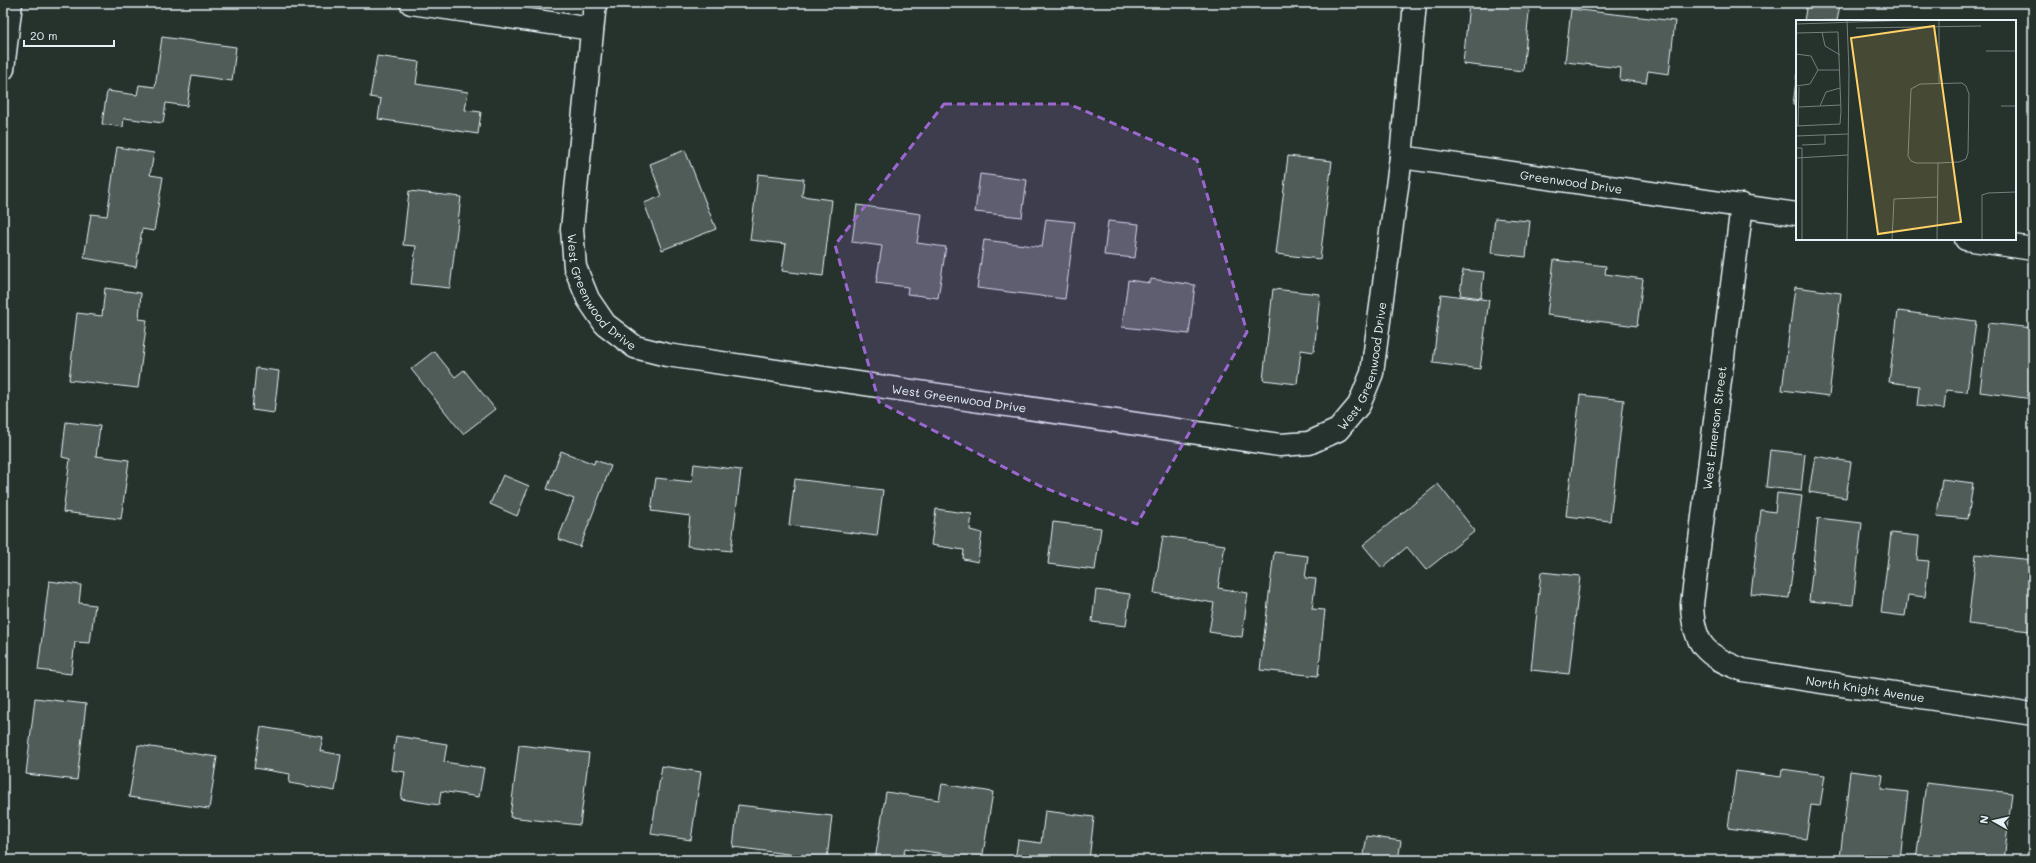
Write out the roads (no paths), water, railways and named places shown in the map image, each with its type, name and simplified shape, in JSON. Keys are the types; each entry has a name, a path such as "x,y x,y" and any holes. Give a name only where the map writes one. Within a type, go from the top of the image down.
{"street":[{"path":"3,69 11,3"},
{"path":"412,3 592,29"},
{"name":"West Greenwood Drive","path":"594,3 572,229 575,267 588,299 605,324 635,347 667,355 1280,445 1310,443 1338,430 1359,405 1372,373 1401,158 1415,3"},
{"name":"Greenwood Drive","path":"1401,158 1796,214"},
{"name":"West Emerson Street","path":"1703,648 1693,623 1692,604 1742,206"},
{"path":"1973,240 2033,249"},
{"name":"North Knight Avenue","path":"1703,648 1720,662 1743,670 2033,714"}]}
